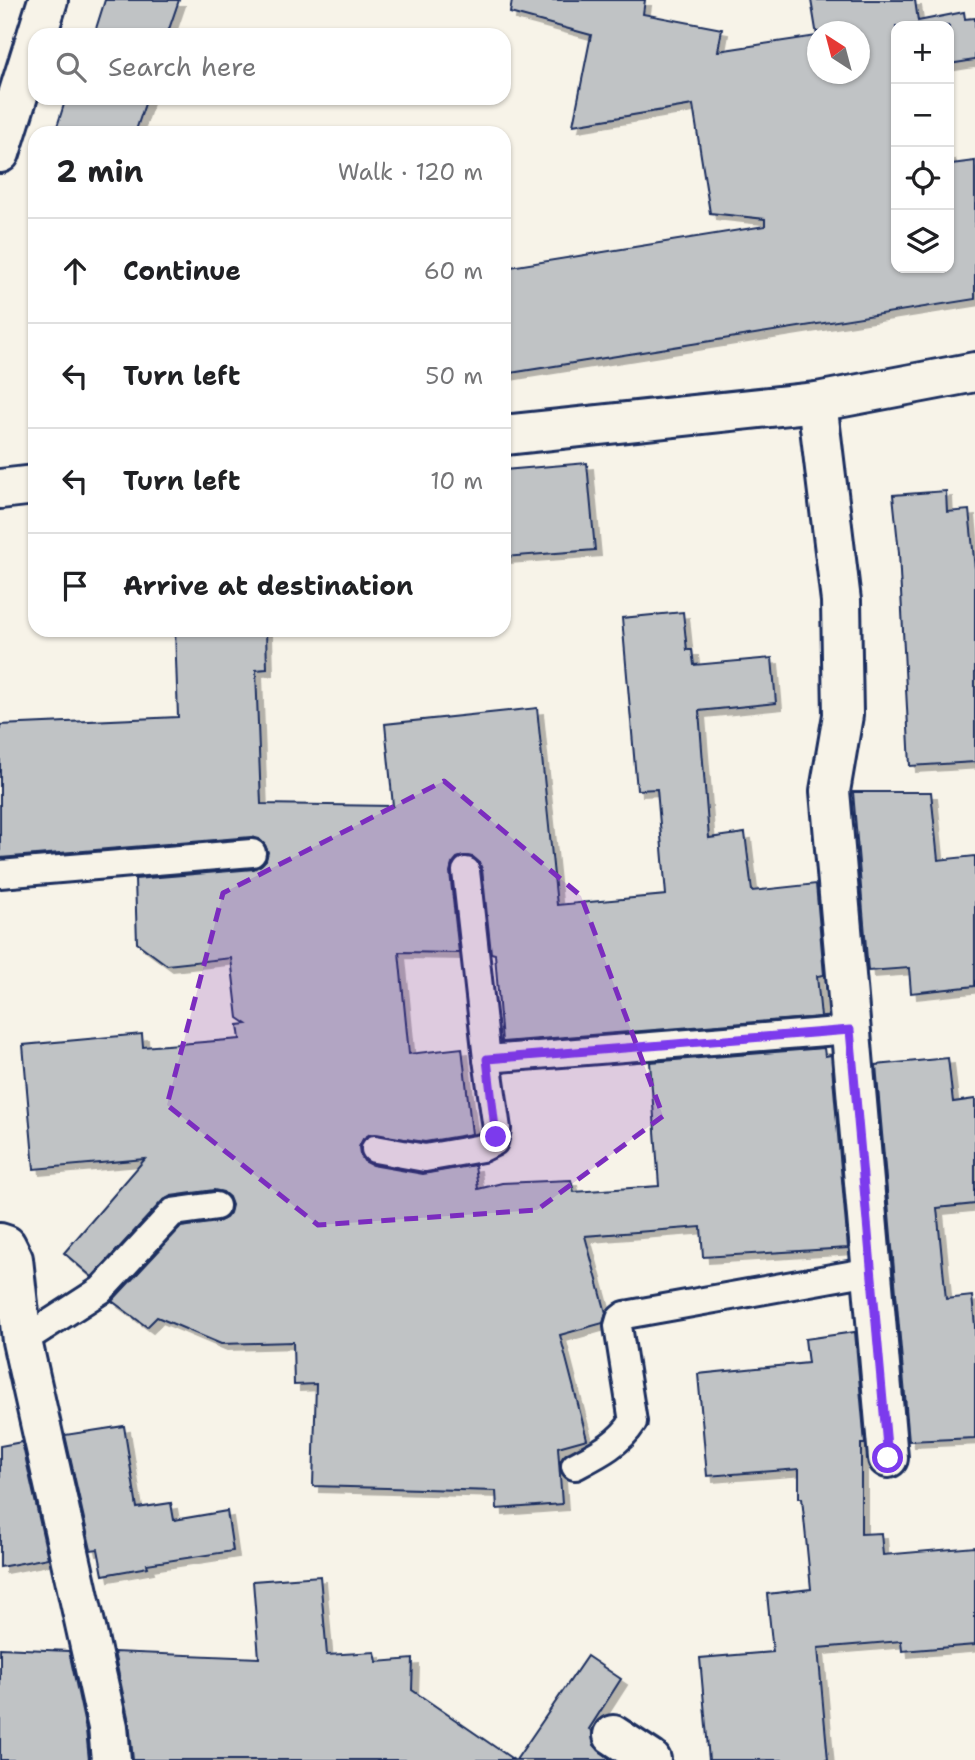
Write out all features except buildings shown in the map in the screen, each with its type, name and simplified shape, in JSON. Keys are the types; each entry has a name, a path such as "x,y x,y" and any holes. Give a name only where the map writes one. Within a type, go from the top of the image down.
{"street":[{"path":"39,28 48,0"},
{"path":"0,153 28,63"},
{"path":"511,434 817,401 975,372"},
{"path":"817,401 841,601 844,715 830,791 888,1458"},
{"path":"0,489 28,486"},
{"path":"0,1243 6,1245 13,1259 22,1341 107,1727 111,1760"},
{"path":"613,1735 650,1760"}],"lane":[{"path":"0,874 252,853"},
{"path":"374,1149 425,1158 482,1149 494,1142 496,1129 466,871"},
{"path":"487,1059 850,1030"},
{"path":"22,1341 101,1290 173,1212 216,1206"},
{"path":"575,1466 604,1451 625,1434 633,1422 618,1326 620,1318 871,1271"}],"highlighted area":[{"path":"444,781 581,896 663,1116 537,1210 318,1225 167,1105 223,893"}],"route":[{"path":"496,1137 487,1059 850,1030 888,1458"}]}
